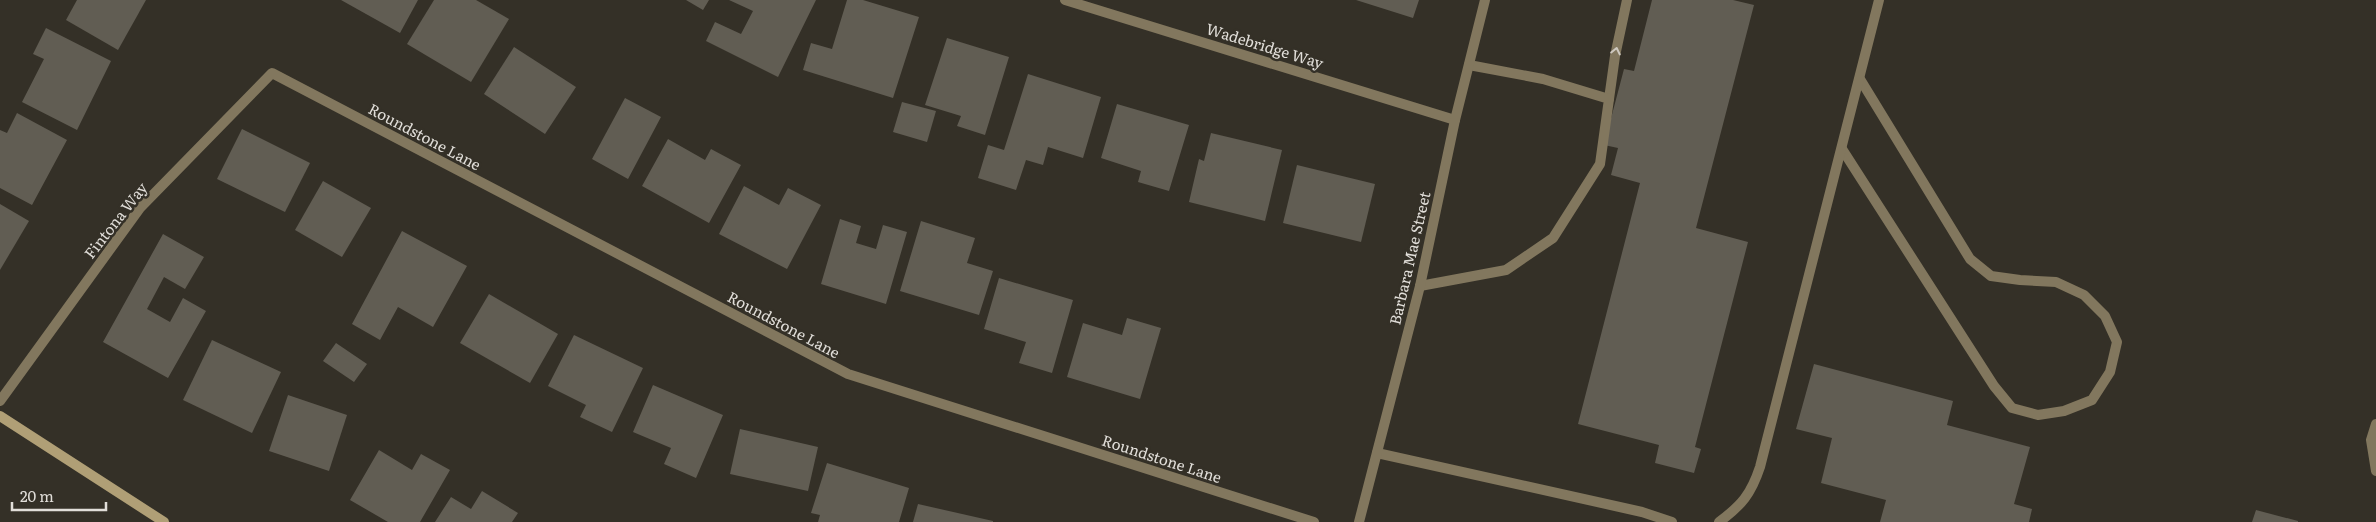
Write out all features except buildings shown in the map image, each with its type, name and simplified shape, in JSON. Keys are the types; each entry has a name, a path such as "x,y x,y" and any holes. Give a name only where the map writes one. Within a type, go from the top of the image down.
{"main road":[{"path":"0,416 164,522"}],"street":[{"name":"Wadebridge Way","path":"1065,0 1456,120"},
{"name":"Barbara Mae Street","path":"1359,522 1420,286 1456,120 1485,0"},
{"path":"1420,286 1506,270 1553,238 1600,164 1615,56 1627,0"},
{"path":"1719,522 1736,509 1752,490 1757,474 1842,150 1879,0"},
{"path":"1469,65 1543,79 1609,99"},
{"name":"Fintona Way","path":"0,401 140,208 272,73"},
{"name":"Roundstone Lane","path":"272,73 848,374 1314,522"},
{"path":"1842,150 1994,386 2012,408 2038,415 2064,411 2092,400 2110,372 2117,342 2105,316 2084,295 2056,282 1991,276 1970,259 1860,79"},
{"path":"2376,424 2371,440 2376,471"},
{"path":"1376,453 1642,512 1672,522"}]}
